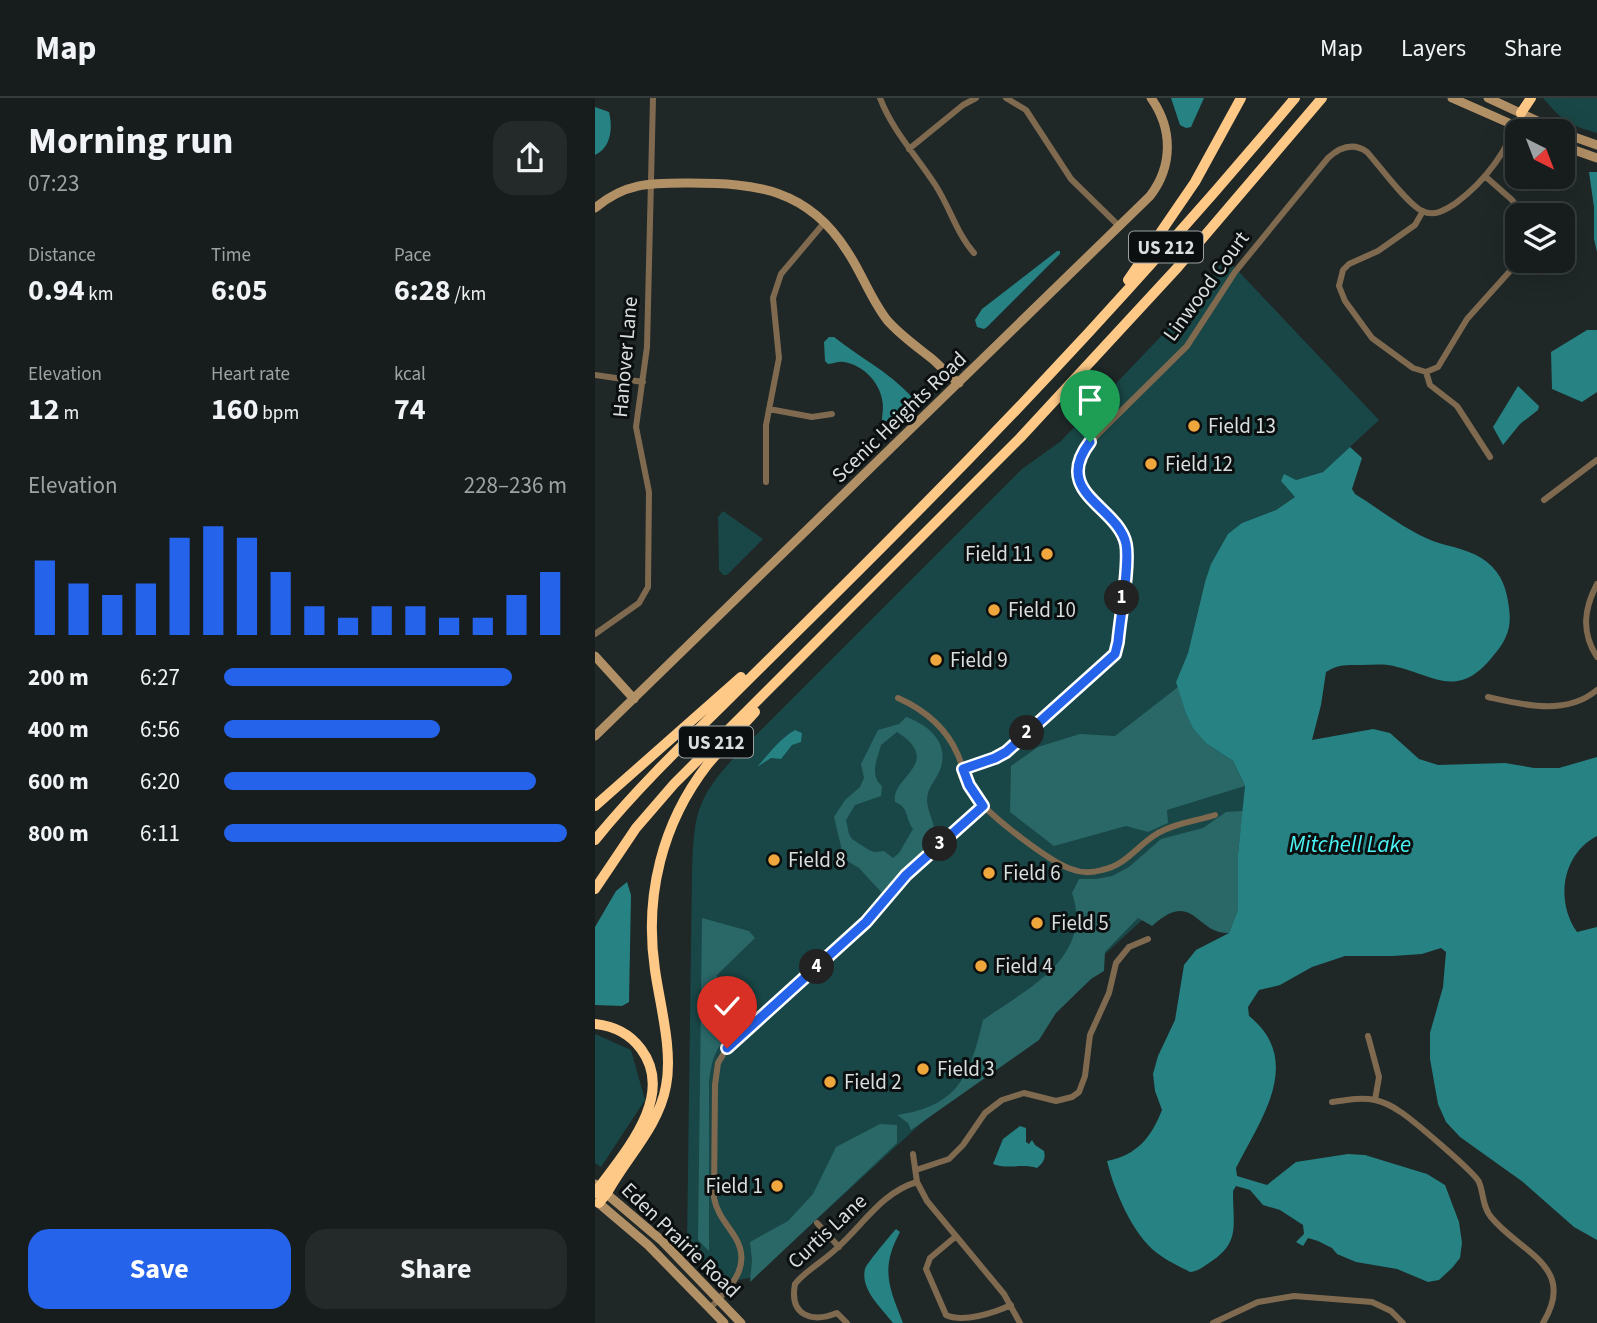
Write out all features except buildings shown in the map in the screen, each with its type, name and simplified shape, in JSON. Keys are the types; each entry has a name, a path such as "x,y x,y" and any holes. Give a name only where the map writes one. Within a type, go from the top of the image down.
{"highway":[{"path":"1033,394 1128,280 1162,233 1195,182 1241,98"},
{"name":"US 212","path":"595,840 622,806 654,773 1033,394 1223,183 1295,98"},
{"name":"US 212","path":"595,889 636,828 674,784 1020,439 1231,208 1322,98"},
{"path":"1231,208 1273,166 1329,98"},
{"path":"1521,113 1524,98"},
{"path":"1521,113 1531,98"},
{"path":"595,806 835,594"},
{"path":"598,1193 654,1120 667,1086 668,1058 652,939 654,886 665,841 680,807 709,763 827,639 852,607"},
{"path":"595,1024 607,1025 623,1032 636,1042 646,1055 654,1082 652,1102 643,1121 598,1193"}],"street":[{"name":"Hanover Lane","path":"595,634 639,603 647,587 649,492 636,427 647,347 653,98"},
{"path":"880,98 890,122 938,189 974,253"},
{"path":"909,149 963,105 977,98"},
{"path":"1006,98 1026,110 1071,179 1120,227"},
{"name":"Scenic Heights Road","path":"595,736 1150,196 1165,172 1168,155 1166,130 1151,98"},
{"path":"1452,98 1505,122"},
{"path":"1488,98 1534,119"},
{"path":"1519,119 1521,113"},
{"path":"1575,137 1597,145"},
{"name":"Linwood Court","path":"963,769 1006,752 1106,663 1117,649 1127,549 1121,533 1081,485 1079,465 1090,442 1187,346 1235,272 1337,150 1353,146 1367,152 1413,205 1423,211"},
{"path":"1505,149 1486,177 1469,193 1444,211 1435,214 1423,211 1415,225 1378,251 1349,264 1343,270 1339,286 1345,300 1373,338 1413,368 1426,372 1438,368 1467,319 1508,273"},
{"path":"1575,150 1597,158"},
{"path":"1486,177 1514,203"},
{"path":"595,208 617,192 652,182 731,183 765,188 797,202 824,223 849,253 867,291 888,321 959,383"},
{"path":"766,482 765,441 779,358 773,310 776,285 789,263 824,223"},
{"path":"1426,372 1430,385 1457,406 1490,457"},
{"path":"595,375 643,382"},
{"path":"769,409 812,416 832,414"},
{"path":"1544,500 1597,460"},
{"path":"1597,584 1589,598 1585,621 1590,644 1597,657"},
{"path":"595,656 634,699"},
{"path":"1488,697 1525,705 1556,706 1577,701 1597,690"},
{"path":"898,698 916,707 938,724 951,742 969,785 983,806 1059,864 1084,872 1102,871 1118,865 1158,833 1215,815"},
{"path":"710,1308 737,1279 742,1257 739,1245 718,1211 714,1198 715,1085 718,1063 727,1048 866,922 906,875 983,806"},
{"path":"916,1170 949,1159 963,1145 985,1113 1002,1100 1024,1093 1056,1101 1072,1097 1079,1092 1085,1076 1090,1035 1109,992 1116,963 1129,947 1148,939"},
{"path":"1367,1036 1378,1077 1375,1100"},
{"path":"1332,1102 1375,1100 1400,1111 1479,1181 1483,1204 1491,1217 1543,1264 1552,1281 1554,1292 1543,1323"},
{"path":"913,1154 918,1182 927,1201 1011,1305 1020,1323"},
{"name":"Curtis Lane","path":"847,1323 837,1313 820,1318 800,1312 796,1306 794,1292 797,1281 839,1247 871,1211 906,1186 918,1182"},
{"name":"Eden Prairie Road","path":"598,1193 661,1240 741,1323"},
{"name":"Eden Prairie Road","path":"598,1193 724,1323"},
{"path":"817,1223 839,1247"},
{"path":"955,1237 930,1258 926,1269 946,1315 951,1319 966,1320 1011,1305"},
{"path":"1213,1323 1258,1302 1294,1296 1372,1302 1391,1311 1403,1323"}],"shaded area":[{"path":"1543,98 1597,98 1597,133 1575,125 1575,119 1564,119"},
{"path":"1226,258 1379,420 1323,472 1296,480 1295,497 1276,510 1242,523 1205,582 1188,653 1176,682 1245,786 1243,811 1227,842 754,1277 723,1283 687,1245 692,870 696,825 703,801 718,776 744,747 1022,469 1061,441 1166,331"},
{"path":"723,511 763,539 727,575 723,575 719,570 718,517"},
{"path":"1178,687 1185,711 1206,743 1233,761 1245,786 1167,810 1168,823 1148,832 1126,826 1054,846 1010,812 1011,766 1038,747 1080,734 1115,736"},
{"path":"906,717 930,730 940,743 942,760 927,796 934,828 932,842 882,893 859,868 844,859 834,817 845,800 860,787 864,778 861,764 878,730 899,724","holes":["897,732 916,752 916,761 900,785 895,802 905,810 913,829 899,853 893,858 884,851 869,850 852,839 846,820 855,805 881,796 882,786 875,772 881,745"]},
{"path":"1243,811 1238,854 1238,909 1229,933 1209,927 1186,912 1177,911 1166,915 1152,926 1138,918 1105,952 1104,971 1091,979 1056,1013 1039,1040 911,1130 908,1123 897,1115 918,1111 948,1095 958,1085 973,1057 983,1020 1036,983 1065,953 1074,935 1076,916 1072,893 1079,879 1112,876 1129,867 1161,839 1203,828 1226,812"},
{"path":"702,918 749,931 755,938 717,975 717,992 741,1018 716,1053 709,1081 709,1251 698,1240"},
{"path":"595,1034 631,1050 645,1100 601,1167 595,1163"},
{"path":"880,1124 897,1125 897,1143 750,1282 750,1242 788,1221 813,1194 836,1147"}],"water":[{"path":"1171,98 1204,98 1191,127 1180,125"},
{"path":"595,107 609,112 611,124 608,143 595,155"},
{"path":"1589,172 1597,172 1597,252 1594,239 1594,207"},
{"path":"1060,251 1060,254 987,327 977,327 975,320 982,309"},
{"path":"1587,330 1597,330 1597,392 1582,402 1552,389 1551,352"},
{"path":"829,337 834,337 884,372 911,396 911,400 890,421 882,421 883,405 880,393 869,375 851,364 828,364 825,361 824,342"},
{"path":"1518,386 1539,406 1538,410 1520,424 1503,445 1493,427"},
{"name":"Mitchell Lake","path":"1350,447 1362,458 1352,489 1355,494 1403,526 1487,562 1503,583 1510,622 1505,639 1498,650 1480,670 1467,678 1443,681 1385,665 1343,666 1326,672 1312,740 1373,729 1390,733 1419,759 1438,765 1505,763 1534,768 1559,768 1597,757 1597,836 1585,844 1569,866 1564,893 1570,920 1577,932 1597,927 1597,1240 1574,1227 1523,1182 1460,1137 1446,1122 1438,1104 1430,1059 1430,1033 1443,987 1446,952 1441,948 1422,954 1345,956 1312,967 1280,985 1259,990 1248,1007 1249,1016 1266,1033 1274,1052 1276,1071 1273,1091 1265,1111 1236,1168 1237,1176 1267,1185 1296,1162 1348,1154 1365,1155 1427,1174 1445,1185 1459,1222 1462,1243 1460,1258 1439,1280 1428,1282 1397,1269 1356,1262 1308,1238 1303,1246 1296,1242 1304,1234 1303,1225 1280,1210 1263,1205 1250,1190 1236,1186 1233,1191 1234,1225 1230,1242 1217,1257 1200,1269 1190,1272 1161,1256 1140,1235 1119,1198 1107,1161 1135,1150 1148,1137 1158,1120 1162,1110 1155,1091 1153,1074 1158,1056 1175,1020 1184,965 1196,950 1229,933 1238,909 1238,854 1245,786 1233,761 1206,743 1193,728 1176,682 1188,653 1211,564 1228,534 1242,523 1276,510 1295,497 1281,481 1284,474 1296,480 1323,472"},
{"path":"795,730 802,733 801,742 792,745 781,759 771,758 757,767 779,743"},
{"path":"627,882 631,895 629,1002 622,1006 595,1005 595,927 616,891"},
{"path":"1020,1126 1026,1128 1026,1142 1029,1144 1032,1140 1044,1151 1042,1163 1037,1168 993,1164 1003,1139"},
{"path":"896,1229 900,1232 888,1268 894,1299 903,1323 893,1323 873,1298 864,1277 866,1266"}],"place":[{"name":"Field 13","path":"1194,426"},
{"name":"Field 12","path":"1151,464"},
{"name":"Field 11","path":"1047,554"},
{"name":"Field 10","path":"994,610"},
{"name":"Field 9","path":"936,660"},
{"name":"Field 8","path":"774,860"},
{"name":"Field 6","path":"989,873"},
{"name":"Field 5","path":"1037,923"},
{"name":"Field 4","path":"981,966"},
{"name":"Field 3","path":"923,1069"},
{"name":"Field 2","path":"830,1082"},
{"name":"Field 1","path":"777,1186"}],"route":[{"path":"727,1048 866,922 906,875 983,806 972,791 963,769 1006,752 1115,654 1127,549 1121,533 1081,485 1080,458 1090,442"}]}
